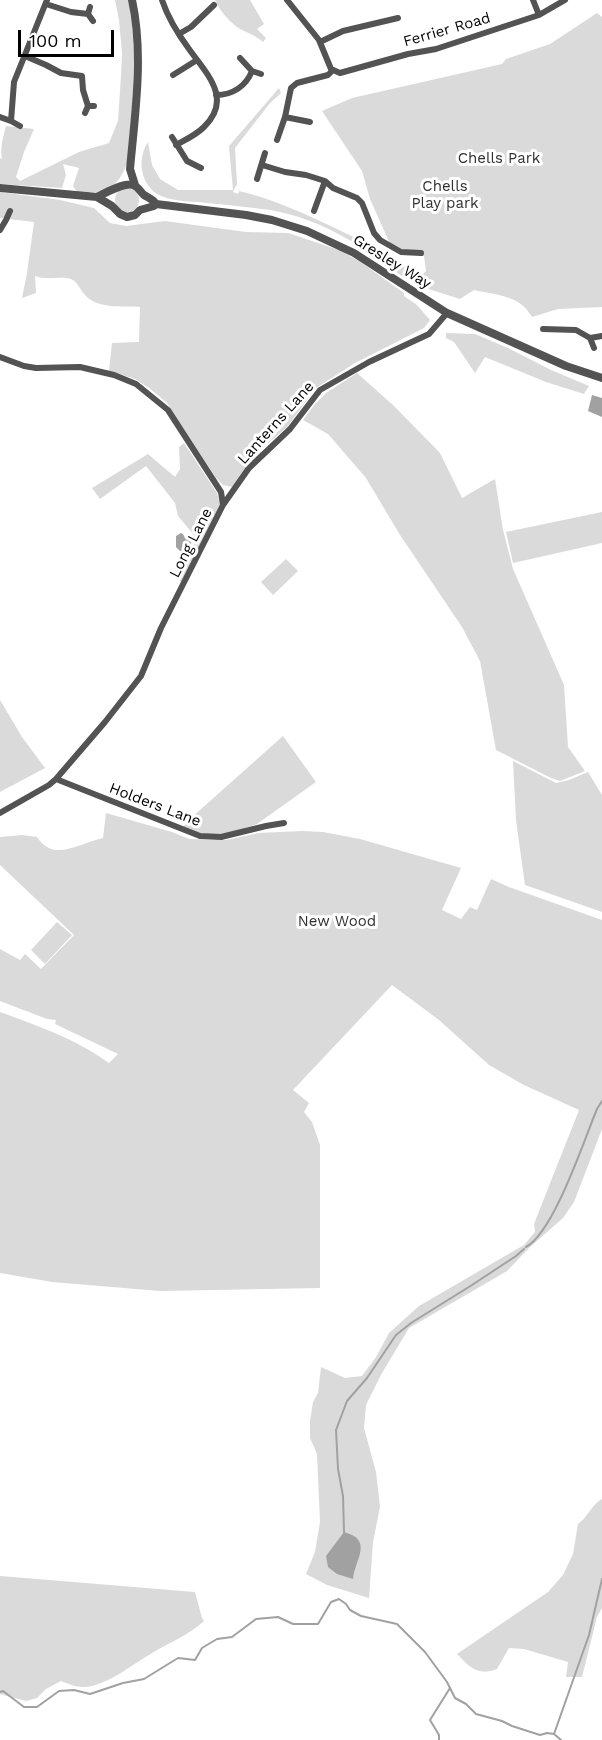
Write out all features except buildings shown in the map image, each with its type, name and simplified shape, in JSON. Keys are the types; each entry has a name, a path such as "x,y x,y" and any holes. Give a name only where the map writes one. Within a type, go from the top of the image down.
{"street":[{"path":"130,169 135,186 123,185 130,169 138,71 138,37 132,0"},
{"path":"162,0 179,34 210,78 216,95 215,111 206,125 202,130 176,145"},
{"path":"287,0 320,42 333,70"},
{"path":"533,0 539,15"},
{"name":"Ferrier Road","path":"285,117 291,88 297,83 323,77 333,70 337,73 342,72 436,49 539,15 565,0"},
{"path":"11,121 14,82 47,2 71,12 89,11 93,21"},
{"path":"179,34 191,27 214,5"},
{"path":"320,42 343,32 398,18"},
{"path":"25,56 61,73 82,76 83,90 89,108"},
{"path":"240,58 252,71 261,74"},
{"path":"173,75 197,60"},
{"path":"216,95 230,93 237,89 247,80 252,71"},
{"path":"0,117 20,126"},
{"path":"277,140 285,117 310,122"},
{"path":"172,137 187,161 201,168"},
{"path":"257,179 266,153"},
{"path":"262,165 325,181 333,188 360,200 374,233 380,240 401,252 421,253"},
{"path":"314,211 325,181"},
{"name":"Gresley Way","path":"1,188 97,197 123,185"},
{"name":"Gresley Way","path":"135,186 156,204"},
{"path":"112,206 111,198 114,191"},
{"path":"140,210 144,202 142,194"},
{"name":"Gresley Way","path":"97,197 123,216 135,215 140,210 156,204 246,215 307,231 354,253 447,313 566,366 602,378"},
{"path":"0,230 10,211"},
{"name":"Lanterns Lane","path":"223,505 249,468 290,429 320,390 369,362 429,334 447,313"},
{"path":"543,329 551,325 576,330 590,338 594,348"},
{"path":"590,338 602,336"},
{"name":"Long Lane","path":"0,357 36,368 80,367 114,375 136,384 168,410 221,492 223,505 161,628 141,676 56,779 0,813"},
{"name":"Holders Lane","path":"56,779 200,836 221,837 284,823"}],"green space":[{"path":"115,0 128,0 134,61 127,163 119,179 102,191 77,192 73,186 79,168 63,164 66,175 62,188 0,184 0,158 2,159 6,126 34,129 16,177 20,181 79,152 109,143 118,121 122,53"},
{"path":"215,0 250,0 264,24 257,29 266,38 263,42 240,29 227,18"},
{"name":"Chells Park","path":"597,13 602,17 602,307 558,309 532,317 521,304 507,297 474,290 460,299 413,284 426,271 424,256 391,246 370,199 362,171 322,111 352,98 502,64 506,59 550,44"},
{"path":"279,88 281,93 270,103 235,148 237,184 233,192 252,194 276,202 335,228 404,265 413,271 410,276 404,278 358,245 306,220 270,210 181,201 157,194 151,189 142,170 142,156 148,142 152,165 160,179 178,190 233,190 229,146"},
{"path":"127,188 136,191 139,200 136,209 127,212 118,209 115,200 118,191"},
{"path":"0,192 60,200 94,208 110,223 126,226 165,221 246,232 288,233 339,250 359,261 404,293 404,296 417,305 430,320 424,328 355,363 316,388 287,427 259,451 263,453 232,487 223,485 216,478 167,403 135,379 109,371 112,343 139,342 140,307 96,303 85,295 77,283 65,278 35,276 36,293 22,298 34,222 0,218"},
{"path":"446,333 475,334 589,386 584,394 546,382 485,357 475,373 454,342 446,338"},
{"path":"357,373 394,406 440,453 462,498 495,479 503,530 513,569 564,685 568,747 585,771 560,781 496,750 480,661 462,627 400,535 366,478 328,434 303,420 326,393"},
{"path":"184,443 217,493 221,507 181,582 174,575 194,548 194,535 178,516 175,503 146,466 100,499 92,488 148,454 175,477 180,469 179,447"},
{"path":"602,512 602,543 513,563 506,532"},
{"path":"286,559 298,571 273,595 261,582"},
{"path":"0,700 22,737 45,768 0,792"},
{"path":"283,736 316,782 257,824 218,834 202,834 182,828 191,818"},
{"path":"513,761 556,783 588,772 602,795 602,912 525,885 516,820"},
{"name":"New Wood","path":"106,813 189,839 226,840 259,833 323,832 360,839 461,868 442,910 461,919 470,907 477,910 491,879 602,920 602,1129 574,1202 563,1218 507,1271 409,1328 366,1405 364,1428 376,1472 380,1507 373,1542 369,1598 327,1585 306,1574 315,1552 320,1522 317,1454 310,1438 310,1421 313,1402 318,1393 321,1367 345,1378 362,1376 389,1333 419,1306 524,1245 535,1232 534,1224 579,1110 524,1085 489,1065 439,1020 392,985 293,1090 309,1103 304,1112 312,1122 320,1145 320,1288 160,1291 52,1282 0,1273 0,1012 70,1040 109,1063 118,1054 55,1024 56,1020 47,1019 0,1001 0,949 20,960 25,954 41,969 74,935 0,865 0,837 22,835 37,837 51,849 67,849 103,838"},
{"path":"57,922 72,935 45,964 31,950"},
{"path":"602,1499 602,1608 597,1617 582,1677 566,1677 568,1662 524,1649 509,1648 497,1669 484,1672 471,1667 457,1654 548,1592 563,1575 573,1554 578,1524"},
{"path":"0,1576 195,1592 204,1621 108,1680 84,1687 61,1681 46,1689 37,1698 26,1701 0,1694"}],"shaded area":[{"path":"592,395 602,398 602,417 588,411"},
{"path":"181,533 185,538 191,540 191,544 181,552 176,547 176,536"},
{"path":"344,1532 353,1535 361,1545 353,1579 337,1574 328,1567 326,1556"}],"waterway":[{"path":"526,1247 537,1238 557,1205 602,1101"},
{"path":"344,1532 343,1496 338,1469 336,1430 347,1401 367,1378 396,1335 524,1249"},
{"path":"554,1734 589,1635 602,1579"},
{"path":"0,1692 3,1691 24,1707 37,1707 59,1691 74,1690 90,1694 144,1679 178,1658 195,1660 202,1648 217,1639 232,1637 256,1619 278,1617 293,1624 318,1624 331,1602 339,1599 350,1610 361,1616 397,1624 425,1652 447,1682 455,1698 466,1704 476,1714 540,1735 554,1734 561,1740"},
{"path":"439,1740 439,1735 430,1720 450,1688"}],"park label":[{"name":"Chells Play park","path":"445,196"}]}
